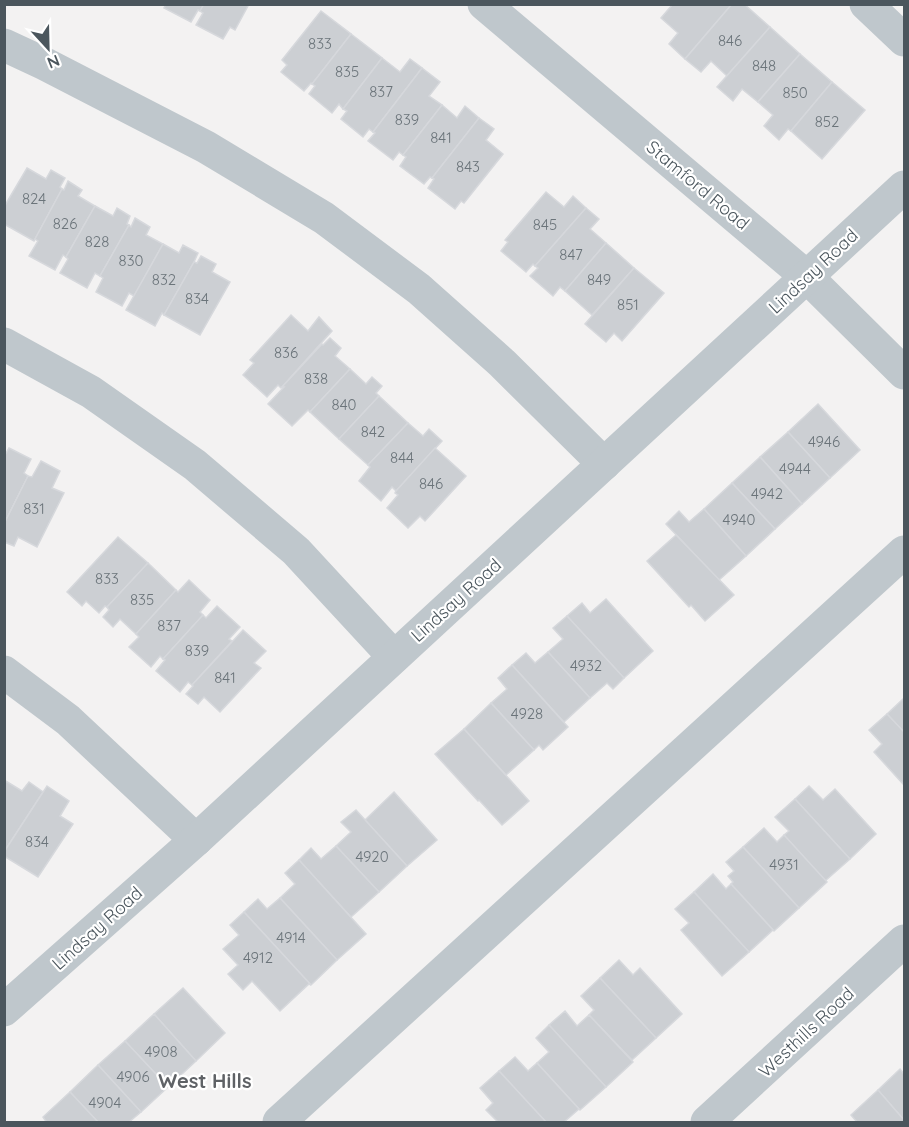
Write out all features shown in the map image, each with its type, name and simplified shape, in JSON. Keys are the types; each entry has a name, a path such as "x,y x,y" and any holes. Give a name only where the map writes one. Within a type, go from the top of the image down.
{"street":[{"name":"Stamford Road","path":"484,4 807,277 904,373"},
{"path":"866,4 904,40"},
{"path":"4,45 56,69 206,147 324,218 427,296 502,363 604,464"},
{"name":"Lindsay Road","path":"8,1001 196,840 904,187"},
{"path":"4,344 91,392 195,465 296,551 394,657"},
{"path":"279,1122 904,552"},
{"path":"4,672 68,720 196,840"},
{"name":"Westhills Road","path":"707,1122 904,941"}],"building":[{"path":"166,4 204,4 191,22 164,8"},
{"path":"204,4 249,4 235,30 230,27 223,39 196,25 203,13 200,11"},
{"path":"673,4 732,4 685,59 669,44 678,33 661,18"},
{"path":"732,4 744,4 770,27 727,76 711,61 701,72 685,59"},
{"path":"321,11 351,34 304,91 281,72 287,65 282,60"},
{"path":"770,27 800,54 758,102 742,89 733,101 717,87"},
{"path":"351,34 382,58 343,109 339,104 332,113 309,94 315,86 312,84"},
{"path":"800,54 832,82 791,131 788,129 779,140 764,126 773,115 758,102"},
{"path":"382,58 400,72 410,59 422,68 373,132 369,129 363,137 341,119 347,111 343,109"},
{"path":"422,68 440,82 429,96 442,105 403,155 399,152 393,160 368,141"},
{"path":"832,82 865,110 822,159 791,131"},
{"path":"442,105 457,118 465,106 479,118 432,178 430,177 424,184 400,166 406,157 403,155"},
{"path":"479,118 494,129 486,140 503,154 464,203 461,201 455,209 428,188 434,179 432,178"},
{"path":"27,168 46,179 51,170 65,178 60,187 62,189 34,241 4,224 4,207"},
{"path":"68,181 82,190 78,196 95,206 66,257 63,255 55,270 29,256 38,241 35,239"},
{"path":"546,192 564,207 573,196 586,208 535,266 533,264 526,272 501,251 508,242 505,240"},
{"path":"95,206 113,216 117,208 130,216 127,224 129,225 100,276 95,273 87,288 60,273 68,259 66,257"},
{"path":"586,208 599,219 590,229 606,243 565,291 560,287 553,296 530,276 538,268 535,266"},
{"path":"135,218 150,227 146,235 163,244 134,296 129,293 122,306 96,292 103,278 100,276"},
{"path":"606,243 634,268 592,315 565,291"},
{"path":"163,244 179,253 183,245 198,253 164,315 162,313 155,326 126,310"},
{"path":"201,256 216,264 212,272 230,282 200,335 164,315 194,262 197,263"},
{"path":"634,268 664,293 622,341 614,333 606,342 585,324"},
{"path":"291,315 308,331 319,317 332,331 282,387 278,385 267,397 243,375 254,363 250,360"},
{"path":"330,338 341,348 335,356 350,369 310,412 308,410 292,426 268,404"},
{"path":"350,369 366,384 372,377 382,386 376,393 379,396 339,439 310,412"},
{"path":"379,396 408,423 368,465 339,439"},
{"path":"818,404 860,450 830,478 788,432"},
{"path":"408,423 423,436 429,429 442,441 396,491 392,487 381,501 359,481 370,467 368,465"},
{"path":"788,432 830,478 802,504 760,457"},
{"path":"9,448 31,459 24,473 28,476 4,524 4,457"},
{"path":"435,448 466,476 425,521 420,516 408,528 387,508 398,495 396,491"},
{"path":"760,457 802,504 775,529 732,483"},
{"path":"41,461 60,471 52,488 64,493 37,547 18,537 14,546 4,542 4,524 28,476 32,477"},
{"path":"732,483 775,529 746,556 704,509"},
{"path":"704,509 746,556 719,580 666,524 679,511 689,522"},
{"path":"676,535 734,595 705,621 647,561"},
{"path":"118,537 148,563 99,613 86,601 82,606 67,592"},
{"path":"148,563 176,590 136,634 120,619 113,627 103,617 109,610 107,607"},
{"path":"189,580 210,600 200,612 203,615 163,659 160,656 151,667 129,647 139,637 136,634 176,590 178,592"},
{"path":"606,599 653,651 624,678 567,616 582,603 590,613"},
{"path":"217,606 240,627 229,639 232,641 192,685 188,682 180,692 156,671 165,660 163,659 203,615 206,618"},
{"path":"567,616 624,678 613,689 607,683 590,698 548,652 563,639 553,628"},
{"path":"243,630 266,651 254,663 261,668 220,712 204,697 198,704 186,694"},
{"path":"548,652 590,698 564,722 512,665 526,653 535,663"},
{"path":"512,665 568,727 543,750 539,745 534,750 491,703 507,689 498,678"},
{"path":"904,700 904,732 887,714"},
{"path":"491,703 534,750 506,775 464,729"},
{"path":"887,714 904,732 904,785 874,752 882,744 869,730"},
{"path":"464,729 529,801 502,825 435,754"},
{"path":"4,780 22,791 29,782 43,792 4,852"},
{"path":"47,786 69,801 60,816 73,824 38,877 4,856 4,852"},
{"path":"809,786 823,800 835,789 876,834 850,859 795,799"},
{"path":"394,792 437,840 407,866 365,820"},
{"path":"795,799 850,859 825,881 784,835 789,831 775,817"},
{"path":"356,810 407,866 379,892 336,846 351,832 341,822"},
{"path":"764,828 777,842 784,835 827,882 799,908 743,847"},
{"path":"336,846 379,892 351,917 299,860 311,848 321,859"},
{"path":"743,847 799,908 774,931 731,884 733,882 728,876 734,871 726,862"},
{"path":"299,860 366,934 337,960 280,898 295,884 285,873"},
{"path":"713,874 726,889 731,884 773,930 749,952 694,892"},
{"path":"694,892 749,952 722,976 681,930 689,923 675,909"},
{"path":"280,898 337,960 311,985 244,912 258,899 267,909"},
{"path":"244,912 311,985 309,984 280,1011 252,981 243,990 228,974 238,965 223,949 239,935 230,925"},
{"path":"619,960 633,975 640,968 682,1014 656,1038 600,978"},
{"path":"600,978 656,1038 632,1060 589,1015 594,1010 581,996"},
{"path":"183,988 225,1033 196,1061 154,1014"},
{"path":"565,1011 577,1026 589,1015 633,1062 606,1087 549,1025"},
{"path":"154,1014 196,1061 168,1087 125,1041"},
{"path":"549,1025 606,1087 580,1110 537,1063 549,1052 536,1038"},
{"path":"125,1041 168,1087 141,1112 98,1065"},
{"path":"515,1057 528,1071 537,1063 579,1109 564,1122 546,1122 499,1071"},
{"path":"98,1065 141,1112 129,1122 98,1122 70,1092"},
{"path":"900,1069 904,1074 904,1120 878,1090"},
{"path":"499,1071 546,1122 498,1122 486,1110 493,1103 480,1088"},
{"path":"878,1090 904,1122 857,1122 851,1115"},
{"path":"70,1092 98,1122 47,1122 45,1120 43,1117"}],"district":[{"name":"West Hills","path":"205,1080"}]}
